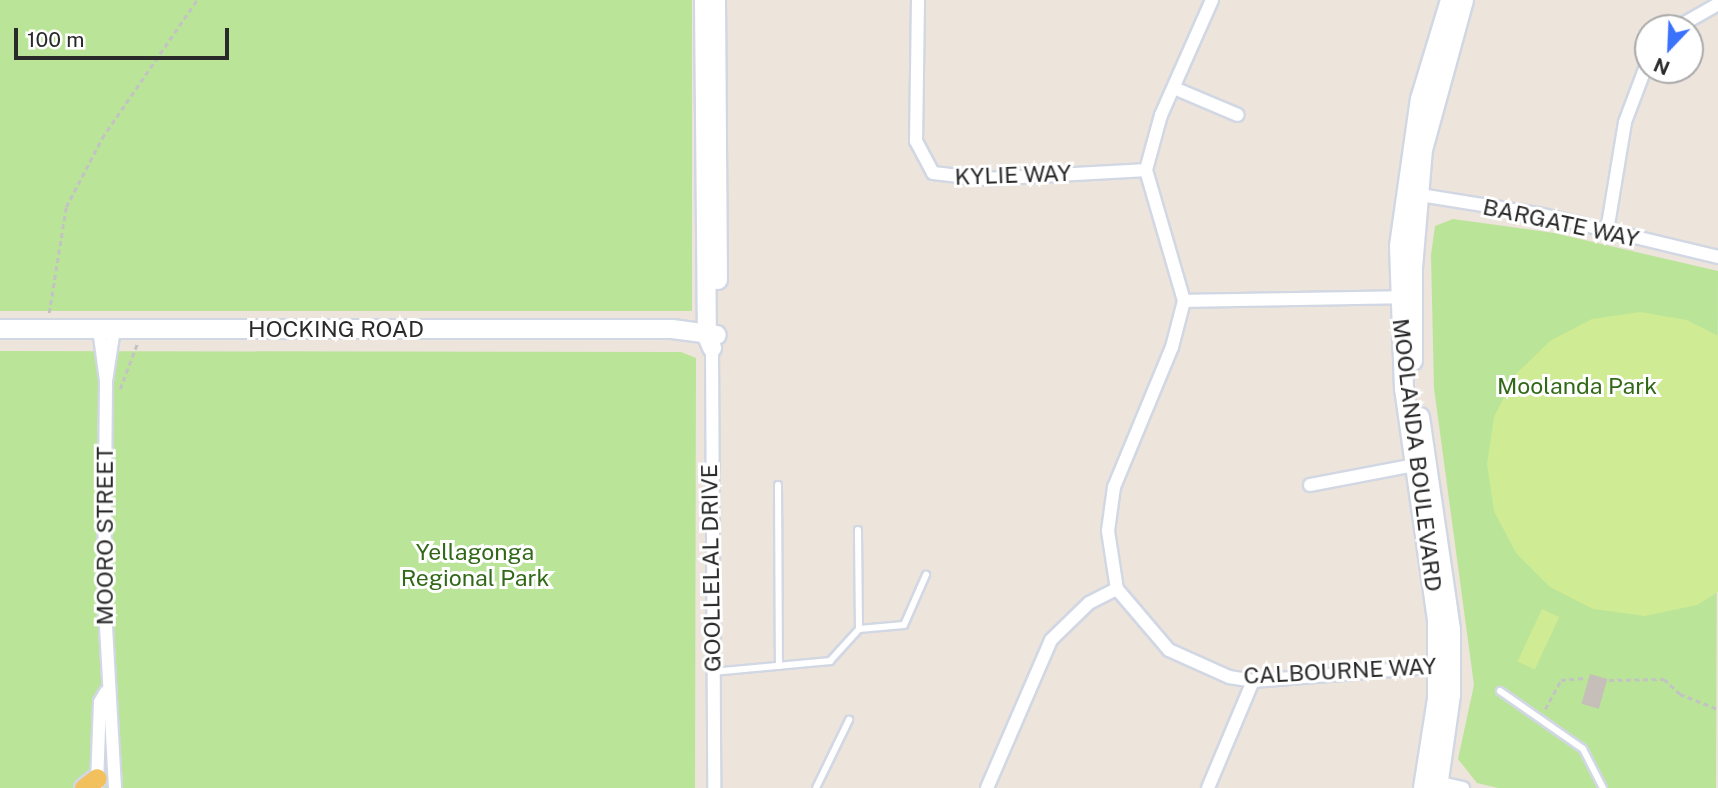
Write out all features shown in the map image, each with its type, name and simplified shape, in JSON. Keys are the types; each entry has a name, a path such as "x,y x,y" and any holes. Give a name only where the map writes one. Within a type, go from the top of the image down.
{"street":[{"name":"GOOLLELAL DRIVE","path":"704,0 712,333"},
{"name":"GOOLLELAL DRIVE","path":"714,788 712,333 716,0"},
{"name":"KYLIE WAY","path":"918,0 916,141 933,173 986,179 1146,170"},
{"path":"987,788 1051,640 1089,603 1117,589 1108,531 1114,487 1172,347 1184,301 1146,170 1174,88 1212,0"},
{"name":"MOOLANDA BOULEVARD","path":"1431,784 1446,666 1405,297 1420,99 1450,0"},
{"name":"MOOLANDA BOULEVARD","path":"1411,193 1431,106 1464,0"},
{"path":"1700,14 1718,4"},
{"path":"1607,231 1625,122 1639,84"},
{"path":"1174,88 1238,115"},
{"name":"BARGATE WAY","path":"1411,193 1607,231 1718,257"},
{"path":"1184,301 1405,297"},
{"name":"HOCKING ROAD","path":"0,329 673,329 712,333"},
{"name":"MOORO STREET","path":"106,329 106,692 115,788"},
{"path":"1310,485 1422,463"},
{"name":"CALBOURNE WAY","path":"1117,589 1169,650 1208,671 1253,681 1446,666"},
{"path":"1208,788 1253,681"},
{"name":"MOORO STREET","path":"93,785 100,702 106,692"},
{"path":"1431,784 1463,788"}],"lane":[{"path":"778,485 779,666"},
{"path":"858,530 859,629"},
{"path":"712,672 830,661 859,629 904,625 926,575"},
{"path":"1500,691 1542,716 1583,749 1603,788"},
{"path":"816,788 849,720"}],"path":[{"path":"51,329 49,289 66,207 102,138 197,0"},
{"path":"1542,716 1556,685 1568,677 1586,678"},
{"path":"1609,680 1664,679 1680,694 1718,709"}],"green space":[{"path":"0,0 692,0 692,311 0,311"},
{"name":"Moolanda Park","path":"1453,219 1554,233 1718,271 1716,788 1498,788 1477,783 1458,759 1474,685 1434,388 1431,255 1435,226"},
{"name":"Moolanda Park","path":"1640,312 1687,320 1718,336 1718,592 1697,605 1645,616 1593,609 1550,587 1516,553 1494,511 1487,464 1494,417 1516,374 1550,341 1592,319"},
{"name":"Yellagonga Regional Park","path":"0,351 681,352 696,358 695,788 0,788"},
{"path":"1542,609 1559,617 1535,670 1517,662"}],"building":[{"path":"1590,674 1607,679 1599,709 1581,704"}]}
